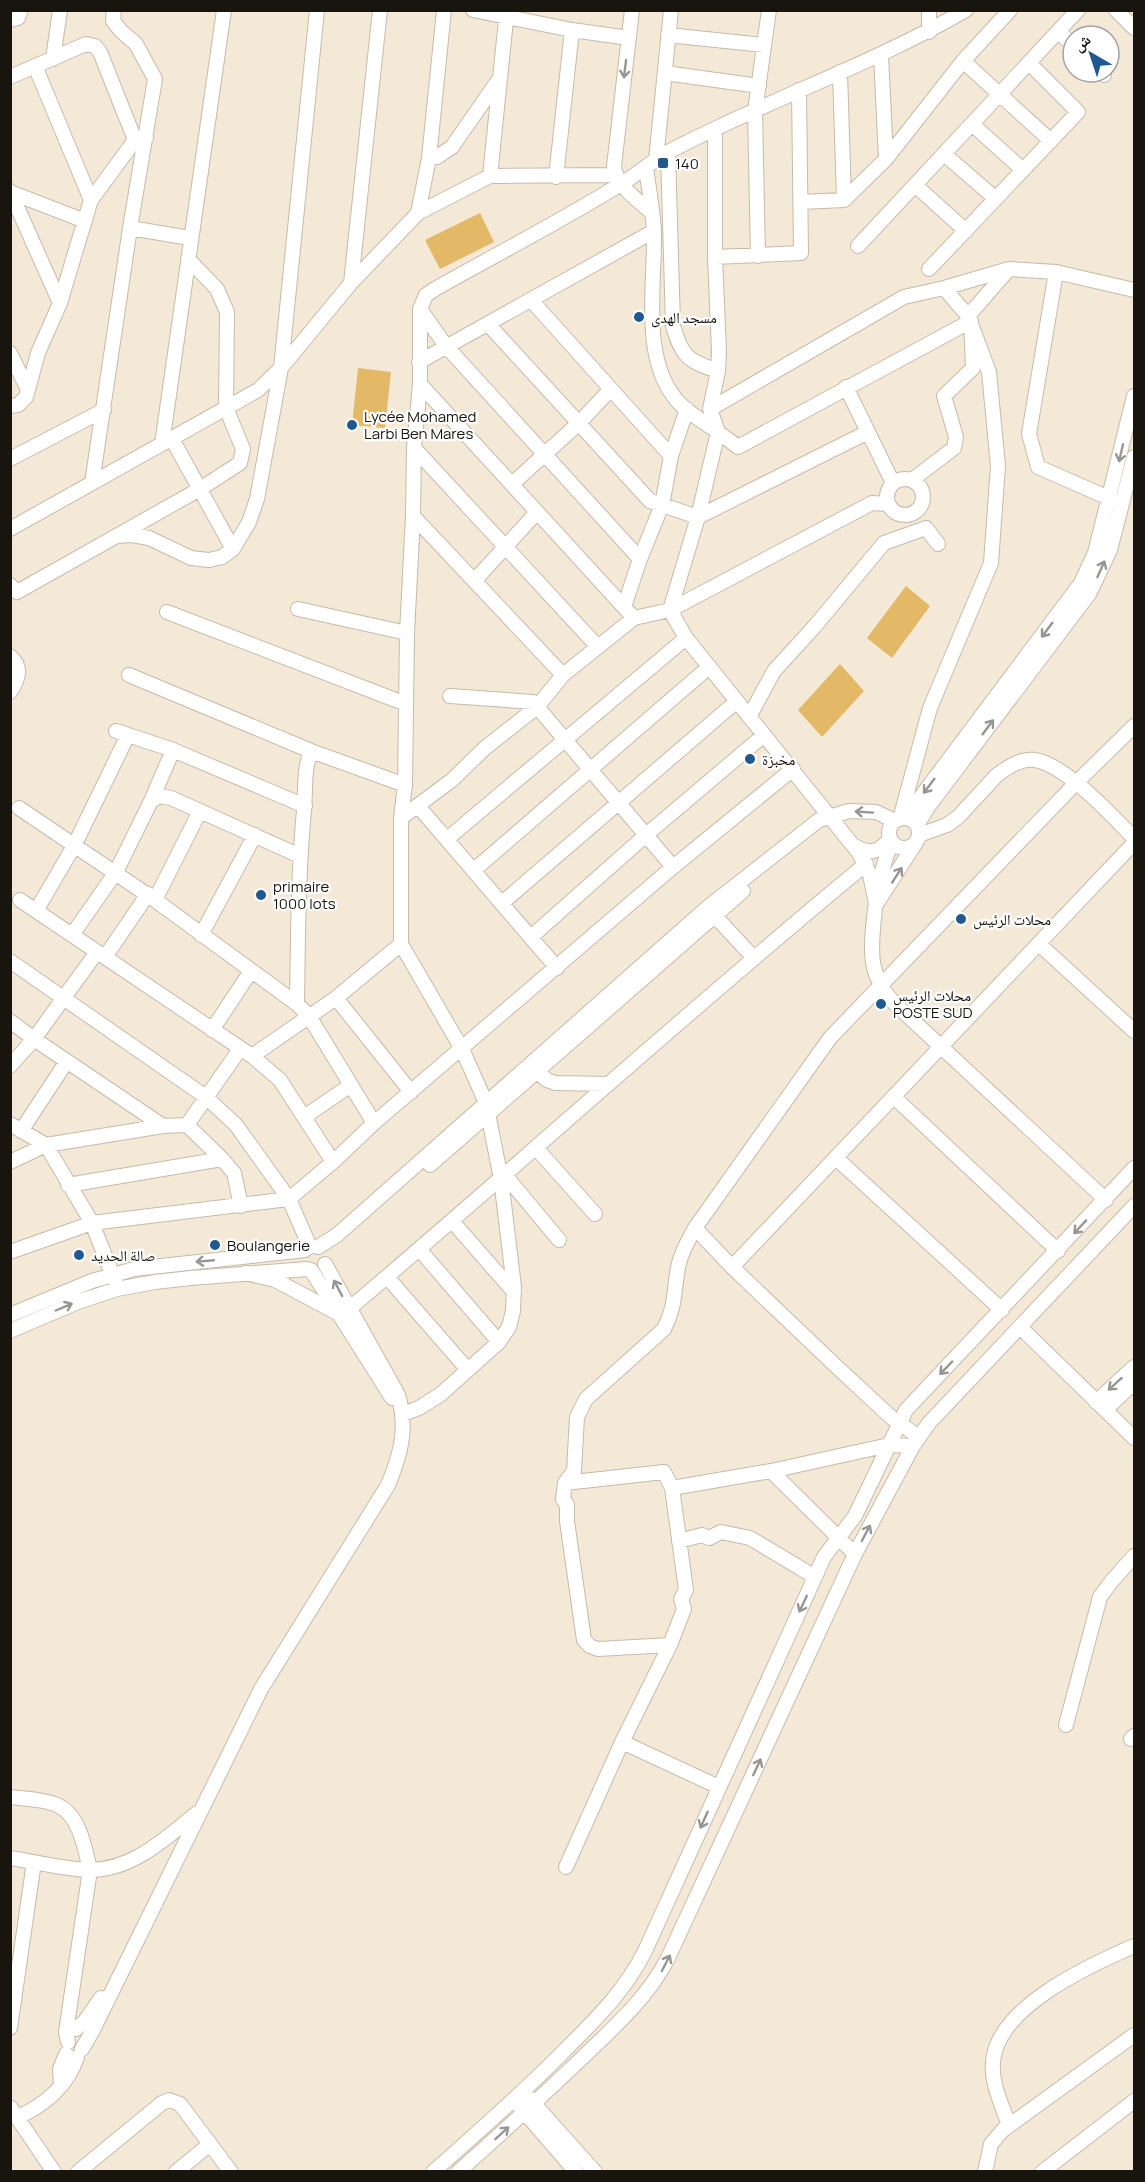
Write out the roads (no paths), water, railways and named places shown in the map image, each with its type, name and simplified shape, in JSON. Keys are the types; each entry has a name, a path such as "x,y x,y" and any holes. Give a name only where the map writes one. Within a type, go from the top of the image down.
{"street":[{"path":"10,20 18,18 21,10"},
{"path":"53,59 60,10"},
{"path":"92,483 141,139 155,79 136,44 113,21 114,10"},
{"path":"224,10 190,237 167,441 200,489 233,549"},
{"path":"116,536 132,535 149,538 180,554 200,561 222,557 233,549 249,522 257,498 281,368 317,10"},
{"path":"351,283 380,10"},
{"path":"418,213 429,158 444,10"},
{"path":"473,10 507,14 572,30 628,38"},
{"path":"632,10 614,166 618,180 652,213"},
{"path":"671,10 665,73 651,164 654,231 653,320 655,343 664,381 673,397 687,409 738,447 969,318 1009,269"},
{"path":"758,256 755,111 769,10"},
{"path":"929,10 929,32"},
{"path":"404,1414 429,1402 500,1342 509,1328 514,1292 503,1177 487,1108 462,1049 401,944 401,818 405,785 414,448 420,384 420,309 426,295 435,289 668,152 799,90 881,55 929,32 966,10"},
{"path":"801,202 844,200 886,159 963,61 1010,10"},
{"path":"858,246 1078,10"},
{"path":"1116,10 1134,28"},
{"path":"490,176 507,14"},
{"path":"556,177 572,30"},
{"path":"668,35 764,45"},
{"path":"10,77 86,44 94,46 100,52 141,139"},
{"path":"881,55 886,159"},
{"path":"963,61 1051,141"},
{"path":"929,269 1078,112 1029,63"},
{"path":"35,66 91,200"},
{"path":"840,72 844,200"},
{"path":"665,73 759,86"},
{"path":"429,158 437,157 452,147 499,80"},
{"path":"716,257 801,253 799,90"},
{"path":"972,124 1023,170"},
{"path":"715,129 718,371 710,409 718,432 698,518 670,610 686,638 852,844 866,864 876,904"},
{"path":"10,406 23,402 28,390 38,353 60,303 91,200 141,139"},
{"path":"668,152 674,326 684,353 695,364 718,371"},
{"path":"944,154 996,199"},
{"path":"10,529 258,390 281,368 351,283 418,213 490,176 618,180"},
{"path":"915,185 966,231"},
{"path":"11,192 85,221"},
{"path":"11,192 60,303"},
{"path":"130,228 190,237"},
{"path":"419,362 654,231"},
{"path":"10,585 18,592 200,489 237,466 242,458 243,449 226,408 227,312 217,289 188,259"},
{"path":"710,409 904,297 1009,269 1056,272 1134,290"},
{"path":"1056,272 1029,434 1038,467 1117,501"},
{"path":"900,819 930,708 991,562 998,466 989,372 969,318 944,288"},
{"path":"531,300 671,456"},
{"path":"420,309 446,346 640,559"},
{"path":"912,480 954,448 956,437 944,396 973,368 969,318"},
{"path":"488,324 650,501 698,518 868,432"},
{"path":"10,353 28,390"},
{"path":"420,384 634,618"},
{"path":"846,387 893,483"},
{"path":"512,484 579,423 610,390"},
{"path":"876,904 917,835 928,807 1089,594 1110,550 1134,396"},
{"path":"624,607 662,505 671,456 687,409"},
{"path":"10,459 104,410"},
{"path":"414,448 598,647"},
{"path":"1128,1218 1122,1202 1105,1200 895,1004 881,986 874,972 871,956 880,872 891,840 891,826 900,819 1081,583 1134,457"},
{"path":"906,534 910,515 920,508 923,496 917,483 905,478 893,483 887,494 888,504 896,513 910,515"},
{"path":"401,818 452,780 485,748 537,706 563,675 634,618 670,610 872,504 888,504"},
{"path":"476,579 537,512"},
{"path":"413,516 476,579 563,675"},
{"path":"749,717 774,671 884,543 926,528 938,544"},
{"path":"298,609 408,633"},
{"path":"166,612 406,704"},
{"path":"447,839 686,638"},
{"path":"10,656 16,662 19,671 18,681 10,692"},
{"path":"474,870 710,667"},
{"path":"129,675 311,751 405,785"},
{"path":"450,696 533,702 673,867"},
{"path":"502,903 737,701"},
{"path":"670,1645 598,1649 590,1646 584,1640 567,1521 567,1505 563,1499 566,1483 574,1471 577,1418 580,1408 586,1399 664,1329 675,1301 679,1263 695,1228 830,1038 1134,726"},
{"path":"36,911 74,846 122,733 173,750 304,806"},
{"path":"531,937 764,735"},
{"path":"72,935 116,872 173,750"},
{"path":"297,1004 300,856 305,767 311,751"},
{"path":"891,840 903,848 917,835 947,825 958,817 997,775 1023,760 1035,760 1048,764 1076,783 1134,838"},
{"path":"10,1252 92,1223 289,1199 673,867 792,769"},
{"path":"151,801 160,796 171,798 300,856"},
{"path":"418,806 557,968"},
{"path":"19,808 152,897 297,1004 309,1016 374,1124"},
{"path":"10,1066 34,1039 64,996 152,897 200,811"},
{"path":"10,1331 78,1302 117,1289 154,1282 246,1273 319,1270 342,1241 708,907 819,820 849,811 876,813 914,821 917,835"},
{"path":"10,1315 113,1274 134,1269 311,1248 337,1235 487,1108 536,1071 714,915 825,825 831,816"},
{"path":"201,935 255,835"},
{"path":"852,844 868,853 882,849 891,840"},
{"path":"732,1267 1134,843"},
{"path":"344,1311 503,1177 753,957 866,864"},
{"path":"20,900 246,1052 280,1080 333,1162"},
{"path":"714,915 753,957"},
{"path":"187,1125 206,1097 246,1052 336,998 401,944"},
{"path":"1039,944 1134,1031"},
{"path":"10,961 64,996 206,1097 236,1125 289,1199 311,1248 324,1252 325,1262 344,1311 404,1414 400,1447 388,1485 273,1669 107,1993 92,2032 74,2045"},
{"path":"212,1030 251,970"},
{"path":"336,998 411,1092"},
{"path":"10,1021 163,1126"},
{"path":"67,1061 16,1127 46,1145 92,1223 117,1289"},
{"path":"536,1071 555,1083 608,1084"},
{"path":"304,1118 351,1085"},
{"path":"894,1097 1058,1251"},
{"path":"10,1162 46,1145 163,1126 187,1125 234,1173 241,1206"},
{"path":"536,1148 595,1214"},
{"path":"836,1158 1002,1310"},
{"path":"68,1185 222,1159"},
{"path":"433,2172 518,2097 604,2011 633,1974 824,1557 855,1516 906,1410 1134,1168"},
{"path":"503,1177 559,1240"},
{"path":"1105,1200 1105,1220 1128,1218"},
{"path":"458,2172 620,2021 651,1987 668,1958 855,1554 916,1441 929,1422 1128,1218"},
{"path":"452,1221 514,1292"},
{"path":"695,1228 732,1267 916,1441"},
{"path":"311,1248 302,1258 344,1311"},
{"path":"419,1249 500,1342"},
{"path":"246,1273 275,1280 344,1311"},
{"path":"387,1277 468,1370"},
{"path":"1020,1327 1134,1438"},
{"path":"1100,1406 1134,1367"},
{"path":"1100,1406 1134,1383"},
{"path":"672,1488 771,1471 916,1441"},
{"path":"771,1471 855,1554"},
{"path":"566,1483 664,1472 672,1488 686,1590 681,1599 684,1609 670,1645 622,1742 566,1867"},
{"path":"679,1541 702,1535 709,1538 721,1532 750,1538 815,1577"},
{"path":"1066,1725 1100,1597 1134,1556"},
{"path":"622,1742 719,1787"},
{"path":"10,1797 51,1803 65,1809 81,1836 90,1870 70,2010 74,2018 74,2045"},
{"path":"10,1858 90,1870 116,1865 142,1855 164,1840 200,1809"},
{"path":"10,2028 33,1862"},
{"path":"1009,2125 993,2074 995,2050 1003,2033 1050,1989 1096,1963 1134,1946"},
{"path":"633,1974 651,1987"},
{"path":"72,1992 77,1997 87,2000 107,1993"},
{"path":"54,2172 14,2112 42,2105 61,2085 60,2069 85,2021 107,1993"},
{"path":"985,2172 991,2144 996,2136 1134,2035"},
{"path":"518,2097 595,2172"},
{"path":"78,2172 162,2103 169,2100 180,2104 231,2172"},
{"path":"1042,2172 1134,2101"},
{"path":"529,2108 576,2172"},
{"path":"177,2172 210,2144"}],"place":[{"name":"140","path":"663,163"},
{"name":"مسجد الهدى","path":"639,317"},
{"name":"Lycée Mohamed Larbi Ben Mares","path":"352,425"},
{"name":"مخبزة","path":"750,759"},
{"name":"primaire 1000 lots","path":"261,895"},
{"name":"محلات الرئيس","path":"961,919"},
{"name":"محلات الرئيس POSTE SUD","path":"881,1004"},
{"name":"Boulangerie","path":"215,1245"},
{"name":"صالة الحديد","path":"79,1255"}]}
